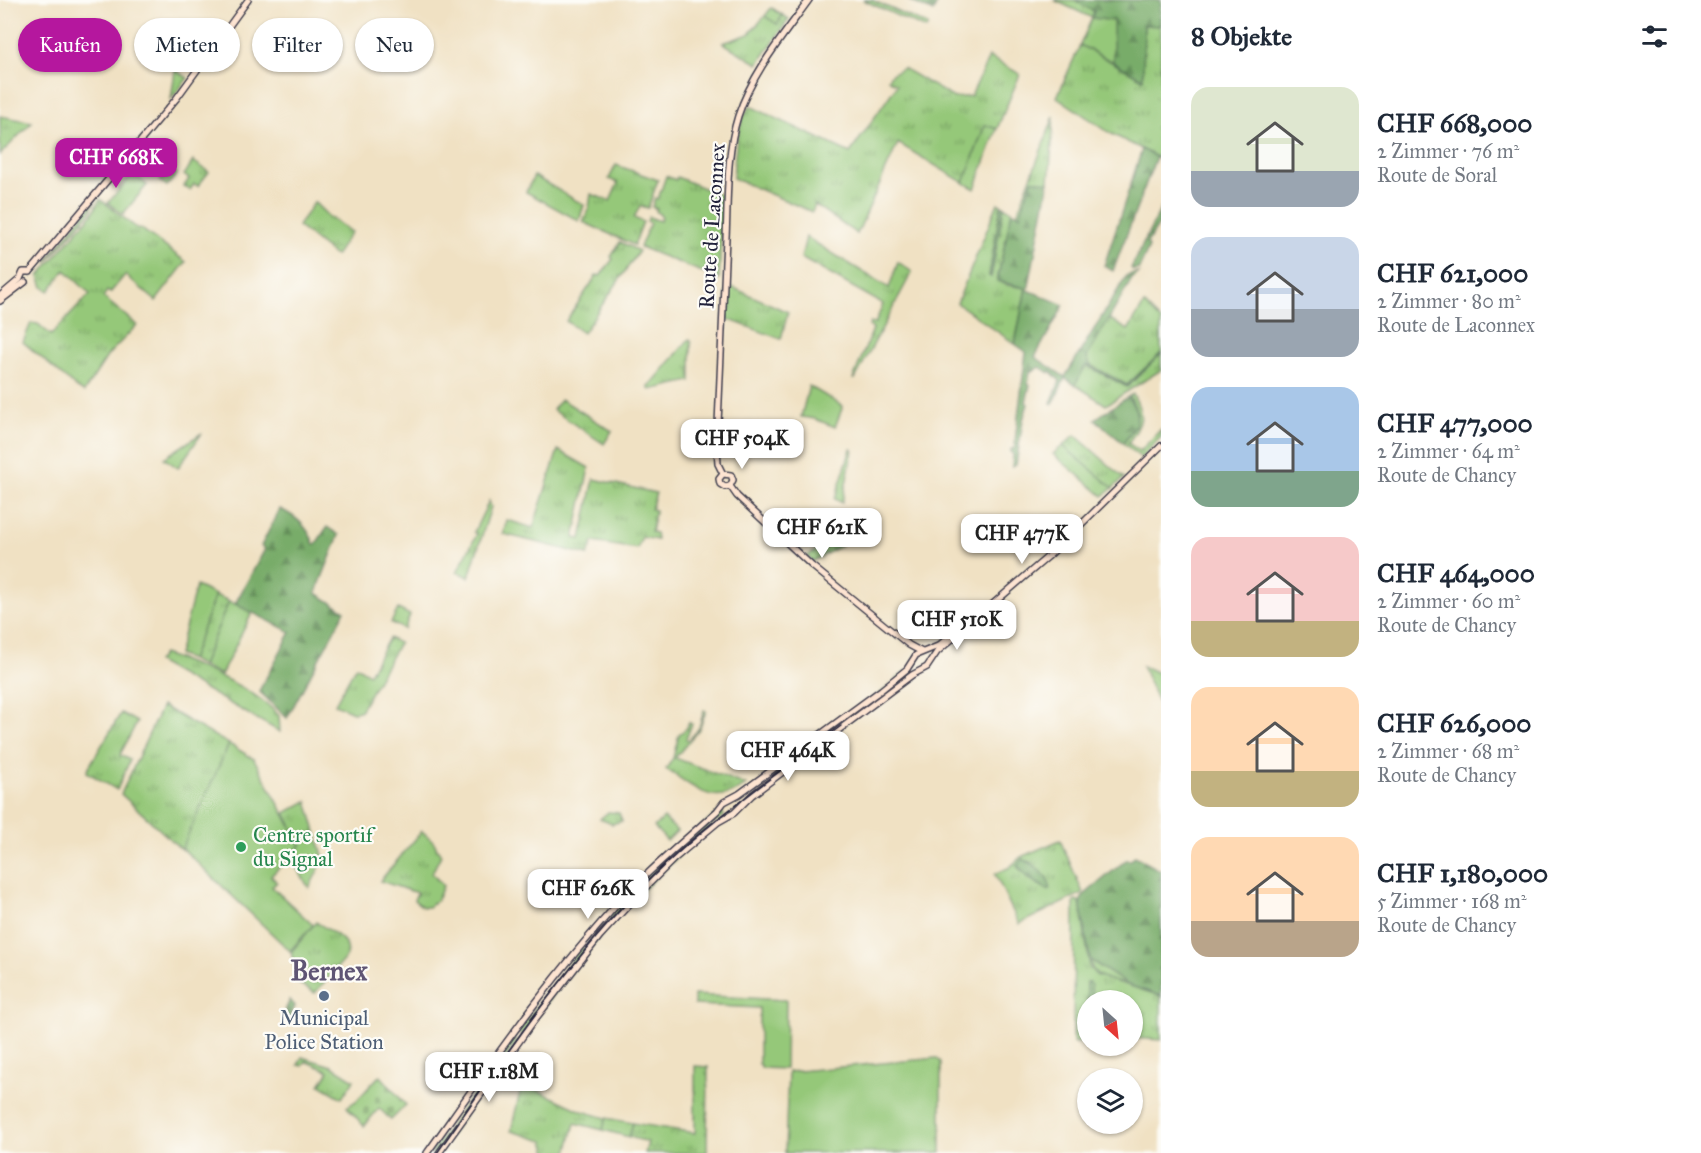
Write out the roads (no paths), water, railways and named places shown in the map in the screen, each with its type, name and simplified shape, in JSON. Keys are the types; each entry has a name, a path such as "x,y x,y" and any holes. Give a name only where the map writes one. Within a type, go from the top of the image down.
{"main road":[{"path":"0,301 23,280 23,272 30,272 47,255 168,107 248,0"},
{"name":"Route de Laconnex","path":"723,474 718,464 717,447 728,188 733,136 738,115 750,89 770,54 809,0"},
{"path":"0,296 23,280"},
{"path":"439,1153 549,1000 600,936 674,859 705,832 734,813 752,795 928,666 940,649 1071,536 1161,446"},
{"name":"Route de Laconnex","path":"723,474 727,473 732,477 730,486"},
{"name":"Route de Laconnex","path":"723,474 719,479 720,484 725,487 730,486"},
{"name":"Route de Laconnex","path":"730,486 742,501 793,549 904,640 923,652"},
{"path":"427,1153 587,939 645,876 725,801 730,800 881,690 907,669 923,652 938,646 985,611"},
{"name":"Route de Laconnex","path":"904,640 914,659"},
{"path":"923,652 930,661"},
{"path":"914,659 916,665 922,669"},
{"path":"730,800 735,802 737,808"},
{"path":"722,806 724,812 729,815"}],"tram line":[{"path":"437,1153 562,980 589,946 646,883 716,821 841,726"}],"place":[{"name":"Centre sportif du Signal","path":"241,847"},
{"name":"Municipal Police Station","path":"324,996"}],"district":[{"name":"Bernex","path":"329,970"}]}
